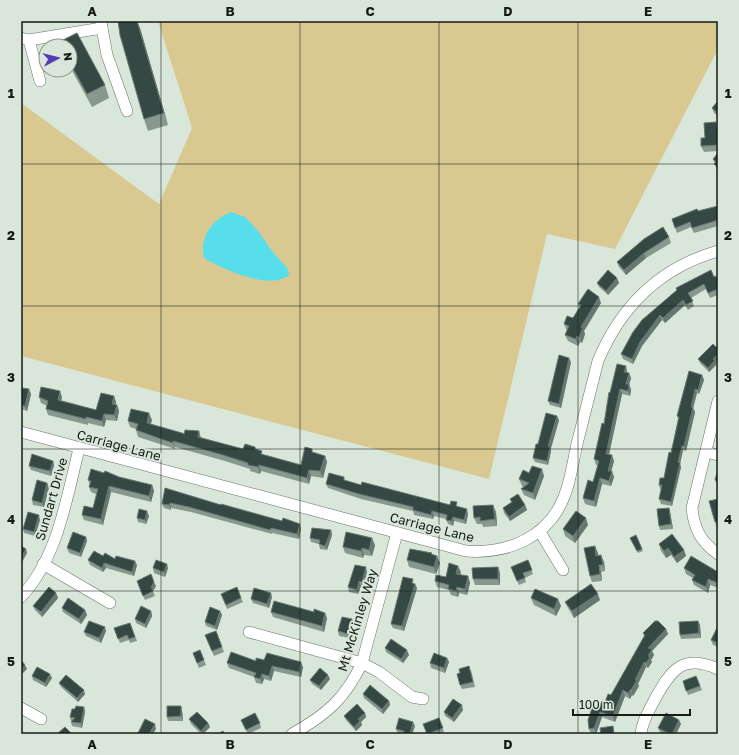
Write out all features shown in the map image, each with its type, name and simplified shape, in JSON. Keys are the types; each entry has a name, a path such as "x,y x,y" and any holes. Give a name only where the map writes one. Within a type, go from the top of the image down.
{"street":[{"path":"40,80 25,39 101,25 107,55 127,111"},
{"name":"Carriage Lane","path":"21,432 466,551 482,553 508,548 525,541 540,532 556,512 565,496 598,361 606,341 618,321 649,287 664,276 681,265 718,251"},
{"path":"718,401 692,508 693,519 701,540 718,554"},
{"name":"Sundart Drive","path":"21,597 32,583 43,564 57,534 80,449"},
{"path":"706,452 718,455"},
{"path":"540,532 563,570"},
{"name":"Mt McKinley Way","path":"292,734 323,715 337,703 354,681 362,663 397,533"},
{"path":"43,564 110,603"},
{"path":"249,632 362,663 379,672 412,697 423,699"},
{"path":"641,734 645,718 668,677 674,670 682,665 698,662 718,669"},
{"path":"21,708 41,719"}],"shaded area":[{"path":"158,21 718,21 718,49 615,249 547,234 489,479 21,356 21,103 159,204 192,128"}],"water":[{"path":"231,212 245,217 259,232 272,251 288,269 289,275 281,279 270,281 259,280 222,268 204,258 204,243 209,230 218,219"}],"building":[{"path":"118,21 137,21 164,113 144,119 120,35"},
{"path":"77,33 105,85 87,94 78,78 78,38 67,38"},
{"path":"718,101 718,113 712,108"},
{"path":"716,122 718,145 701,146 701,138 705,138 704,123"},
{"path":"718,153 718,167 714,164 716,162 713,159"},
{"path":"718,206 718,220 692,228 690,222 675,228 672,219 697,209 698,211"},
{"path":"663,227 669,237 644,253 624,270 617,262 644,239"},
{"path":"608,270 617,278 606,291 597,283"},
{"path":"711,270 714,277 716,276 718,279 718,289 708,293 704,284 688,293 693,301 686,305 683,300 663,318 660,315 640,342 632,359 621,354 633,332 642,320 677,290 676,288"},
{"path":"588,289 599,297 581,327 583,328 579,337 577,336 576,339 565,335 569,326 564,324 567,316 573,318 581,305 578,304"},
{"path":"713,344 718,349 718,354 708,368 698,359"},
{"path":"559,355 569,358 559,404 548,401"},
{"path":"617,364 626,366 624,372 629,373 626,384 629,384 628,391 620,389 606,454 612,455 608,471 612,471 609,481 600,478 594,501 583,498 588,480 593,482 599,461 594,459 602,423 604,424 609,392 610,393"},
{"path":"689,371 702,375 698,390 695,389 691,407 693,407 684,446 682,446 678,462 680,463 671,502 659,499 662,485 659,485 660,478 664,478 669,452 671,453 679,417 677,416"},
{"path":"41,387 60,391 58,400 96,410 101,393 114,396 112,404 117,405 114,415 104,414 102,421 86,417 86,419 46,409 48,401 39,397"},
{"path":"22,388 29,389 25,406 21,405"},
{"path":"131,409 149,413 147,423 184,434 185,430 199,431 198,437 243,449 245,444 262,451 261,454 301,465 305,447 312,449 312,452 325,456 320,471 309,470 307,478 259,465 258,467 248,465 248,463 223,455 173,441 173,443 136,430 138,424 128,421"},
{"path":"546,413 557,416 548,446 550,447 547,461 533,458"},
{"path":"32,454 53,461 50,471 29,466"},
{"path":"532,466 542,469 533,493 521,489 529,483 519,479 523,470 529,473"},
{"path":"91,469 104,473 105,471 119,477 152,485 149,496 109,486 101,519 82,515 84,506 93,508 98,489 89,487 91,481 88,480"},
{"path":"718,470 718,481 715,480"},
{"path":"329,473 344,477 344,480 361,485 362,482 450,505 451,501 457,502 456,506 467,509 464,520 453,517 451,521 446,520 447,515 432,511 431,515 413,510 413,507 359,494 326,484"},
{"path":"37,480 47,483 42,503 32,500"},
{"path":"165,488 282,521 283,518 300,524 297,534 271,528 270,530 189,507 170,503 169,505 162,504"},
{"path":"518,494 525,505 509,517 503,508 512,502 510,499"},
{"path":"718,499 718,521 715,522 709,501"},
{"path":"493,505 495,519 480,521 480,517 474,518 473,506"},
{"path":"669,508 671,524 659,526 657,509"},
{"path":"139,509 147,511 145,520 137,518"},
{"path":"576,511 586,518 573,536 563,529"},
{"path":"28,512 39,515 34,532 23,529"},
{"path":"312,528 331,530 325,546 319,544 320,540 310,538"},
{"path":"73,532 86,537 80,553 67,548"},
{"path":"346,532 372,538 369,550 362,548 361,551 343,547"},
{"path":"672,534 684,550 674,557 668,548 664,551 659,544"},
{"path":"636,535 642,549 637,551 630,538"},
{"path":"21,546 26,549 21,557"},
{"path":"595,546 596,556 601,555 603,565 599,565 600,574 590,576 584,548"},
{"path":"410,549 432,553 431,554 437,556 434,567 407,560"},
{"path":"94,551 103,556 105,553 115,559 116,556 135,561 132,572 104,563 102,568 88,560"},
{"path":"691,556 718,572 718,583 708,579 706,587 692,580 695,575 684,568"},
{"path":"156,560 167,564 164,572 153,568"},
{"path":"528,560 532,570 523,573 525,578 517,581 511,567"},
{"path":"449,563 458,566 456,574 468,576 465,589 457,587 456,591 448,589 449,585 435,581 436,575 446,577"},
{"path":"355,565 366,567 362,582 359,581 357,590 348,587"},
{"path":"498,567 498,579 473,579 472,568"},
{"path":"151,574 154,582 151,587 153,591 143,596 137,581"},
{"path":"403,577 413,579 412,583 415,584 402,626 391,624"},
{"path":"591,584 598,594 572,611 565,602"},
{"path":"49,587 56,593 41,612 33,606"},
{"path":"237,587 241,598 226,605 221,594"},
{"path":"254,588 271,593 267,604 251,599"},
{"path":"535,589 558,599 554,609 531,598"},
{"path":"68,598 85,610 79,619 62,608"},
{"path":"274,601 314,612 314,609 325,613 322,626 271,612"},
{"path":"141,606 151,611 145,624 135,619"},
{"path":"210,607 220,611 215,626 205,622"},
{"path":"342,617 352,619 348,634 338,631"},
{"path":"89,621 105,627 99,638 84,632"},
{"path":"655,621 658,621 666,629 648,648 652,649 648,656 650,657 646,663 644,662 635,680 637,680 631,690 628,693 623,690 613,716 600,712 594,728 589,729 588,720 592,708 598,710 602,701 605,702 608,694 611,695 645,635 643,633"},
{"path":"698,621 699,633 680,635 679,622"},
{"path":"130,623 135,637 129,639 127,635 118,639 114,628"},
{"path":"718,626 718,643 711,640"},
{"path":"216,631 222,647 212,651 205,635"},
{"path":"391,639 407,650 401,659 385,648"},
{"path":"200,650 204,660 197,663 193,653"},
{"path":"231,652 256,661 256,658 264,660 267,653 301,662 299,672 272,666 269,676 262,674 260,679 254,677 256,673 227,663"},
{"path":"434,653 447,658 444,668 430,663"},
{"path":"21,660 25,665 21,669"},
{"path":"469,666 473,682 460,685 457,674 460,673 459,669"},
{"path":"37,667 50,674 45,683 32,676"},
{"path":"320,668 328,675 319,686 310,680"},
{"path":"66,675 84,690 77,698 59,683"},
{"path":"696,676 700,686 686,691 683,681"},
{"path":"370,685 389,701 382,709 363,694"},
{"path":"453,699 462,705 452,718 444,712"},
{"path":"357,704 365,713 358,719 360,721 354,727 344,716"},
{"path":"76,706 84,707 81,723 71,722 75,718 70,717 72,709 75,709"},
{"path":"167,706 181,706 181,716 167,717"},
{"path":"197,712 208,723 201,731 189,719"},
{"path":"255,713 260,723 246,730 241,720"},
{"path":"666,713 679,720 672,734 658,728"},
{"path":"399,718 413,722 410,734 403,734 404,731 396,729"},
{"path":"439,718 443,728 427,734 423,724"},
{"path":"145,719 155,724 149,734 139,734 138,733"},
{"path":"613,726 614,734 601,734 600,728"},
{"path":"65,727 72,734 57,734"}]}
